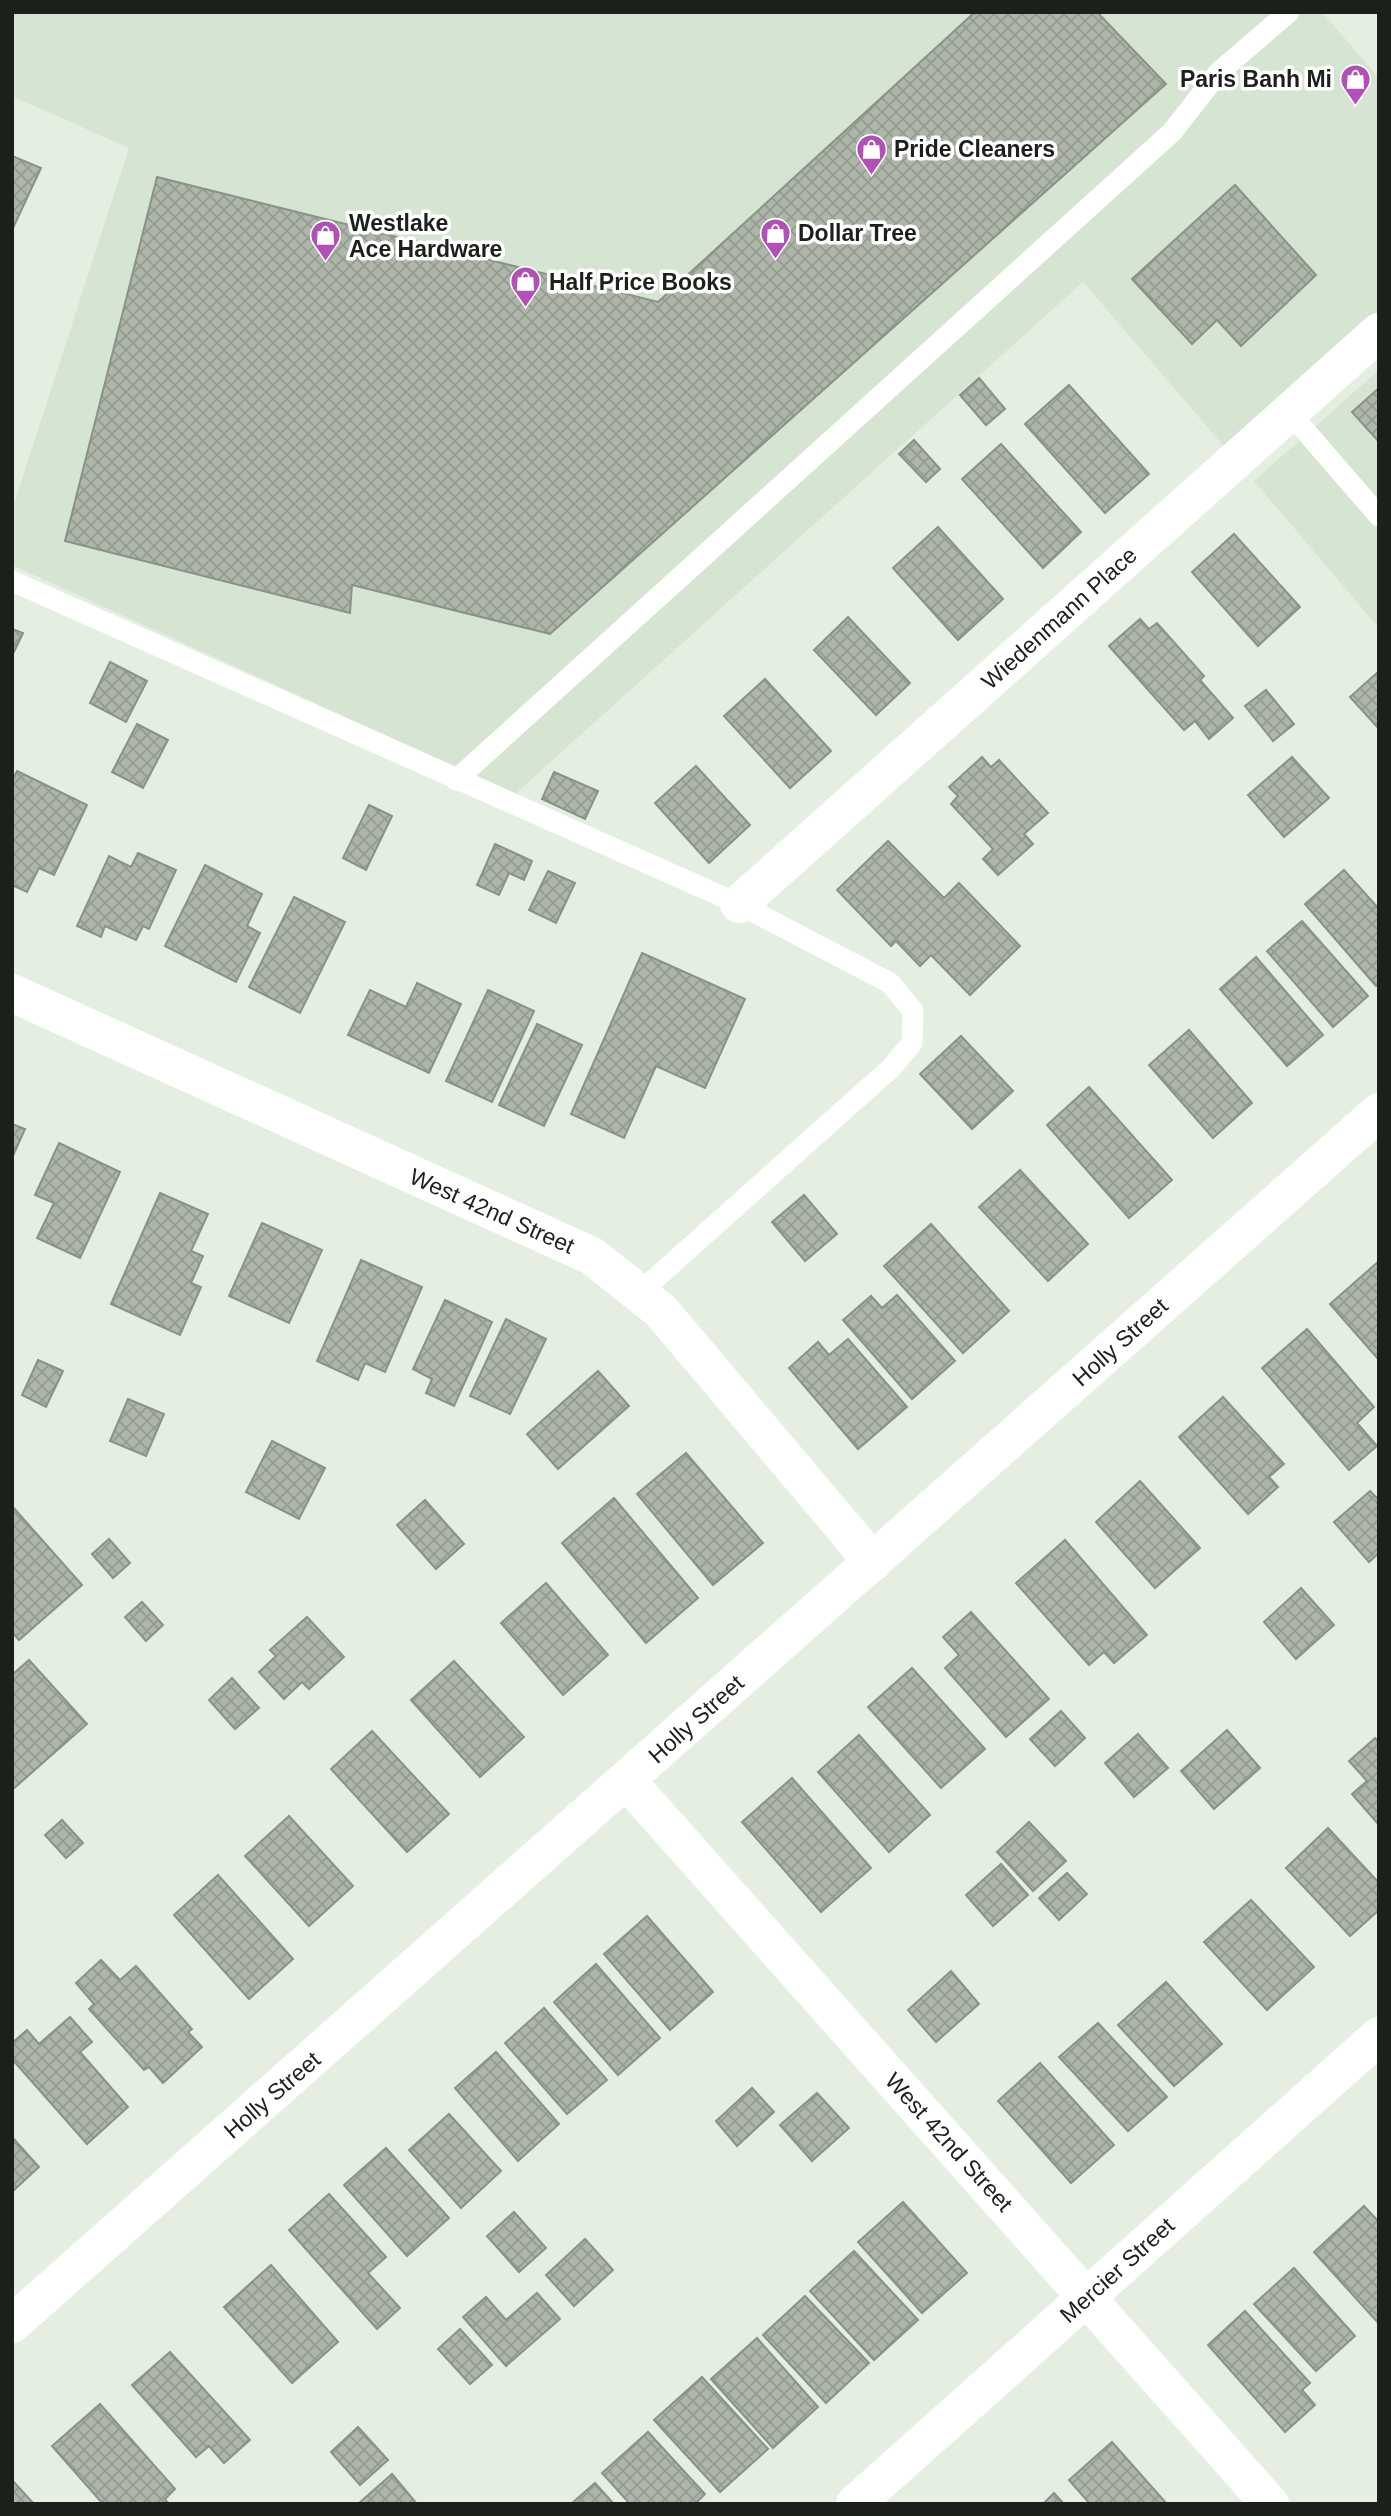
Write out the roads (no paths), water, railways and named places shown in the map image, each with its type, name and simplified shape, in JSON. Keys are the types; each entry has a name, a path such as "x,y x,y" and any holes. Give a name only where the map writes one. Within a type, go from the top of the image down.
{"street":[{"name":"Wiedenmann Place","path":"739,904 1379,331"},
{"name":"West 42nd Street","path":"12,993 592,1256 662,1311 873,1562"},
{"name":"Holly Street","path":"12,2324 1379,1112"},
{"name":"West 42nd Street","path":"627,1781 1270,2504"},
{"name":"Mercier Street","path":"855,2504 1379,2036"}],"lane":[{"path":"456,780 1172,132 1219,72 1289,12"},
{"path":"1289,412 1379,516"},
{"path":"12,581 739,904 890,983 913,1012 912,1043 891,1068 639,1293"}],"place":[{"name":"Paris Banh Mi","path":"1355,106"},
{"name":"Pride Cleaners","path":"871,176"},
{"name":"Dollar Tree","path":"775,260"},
{"name":"Westlake Ace Hardware","path":"326,263"},
{"name":"Half Price Books","path":"526,309"}]}
